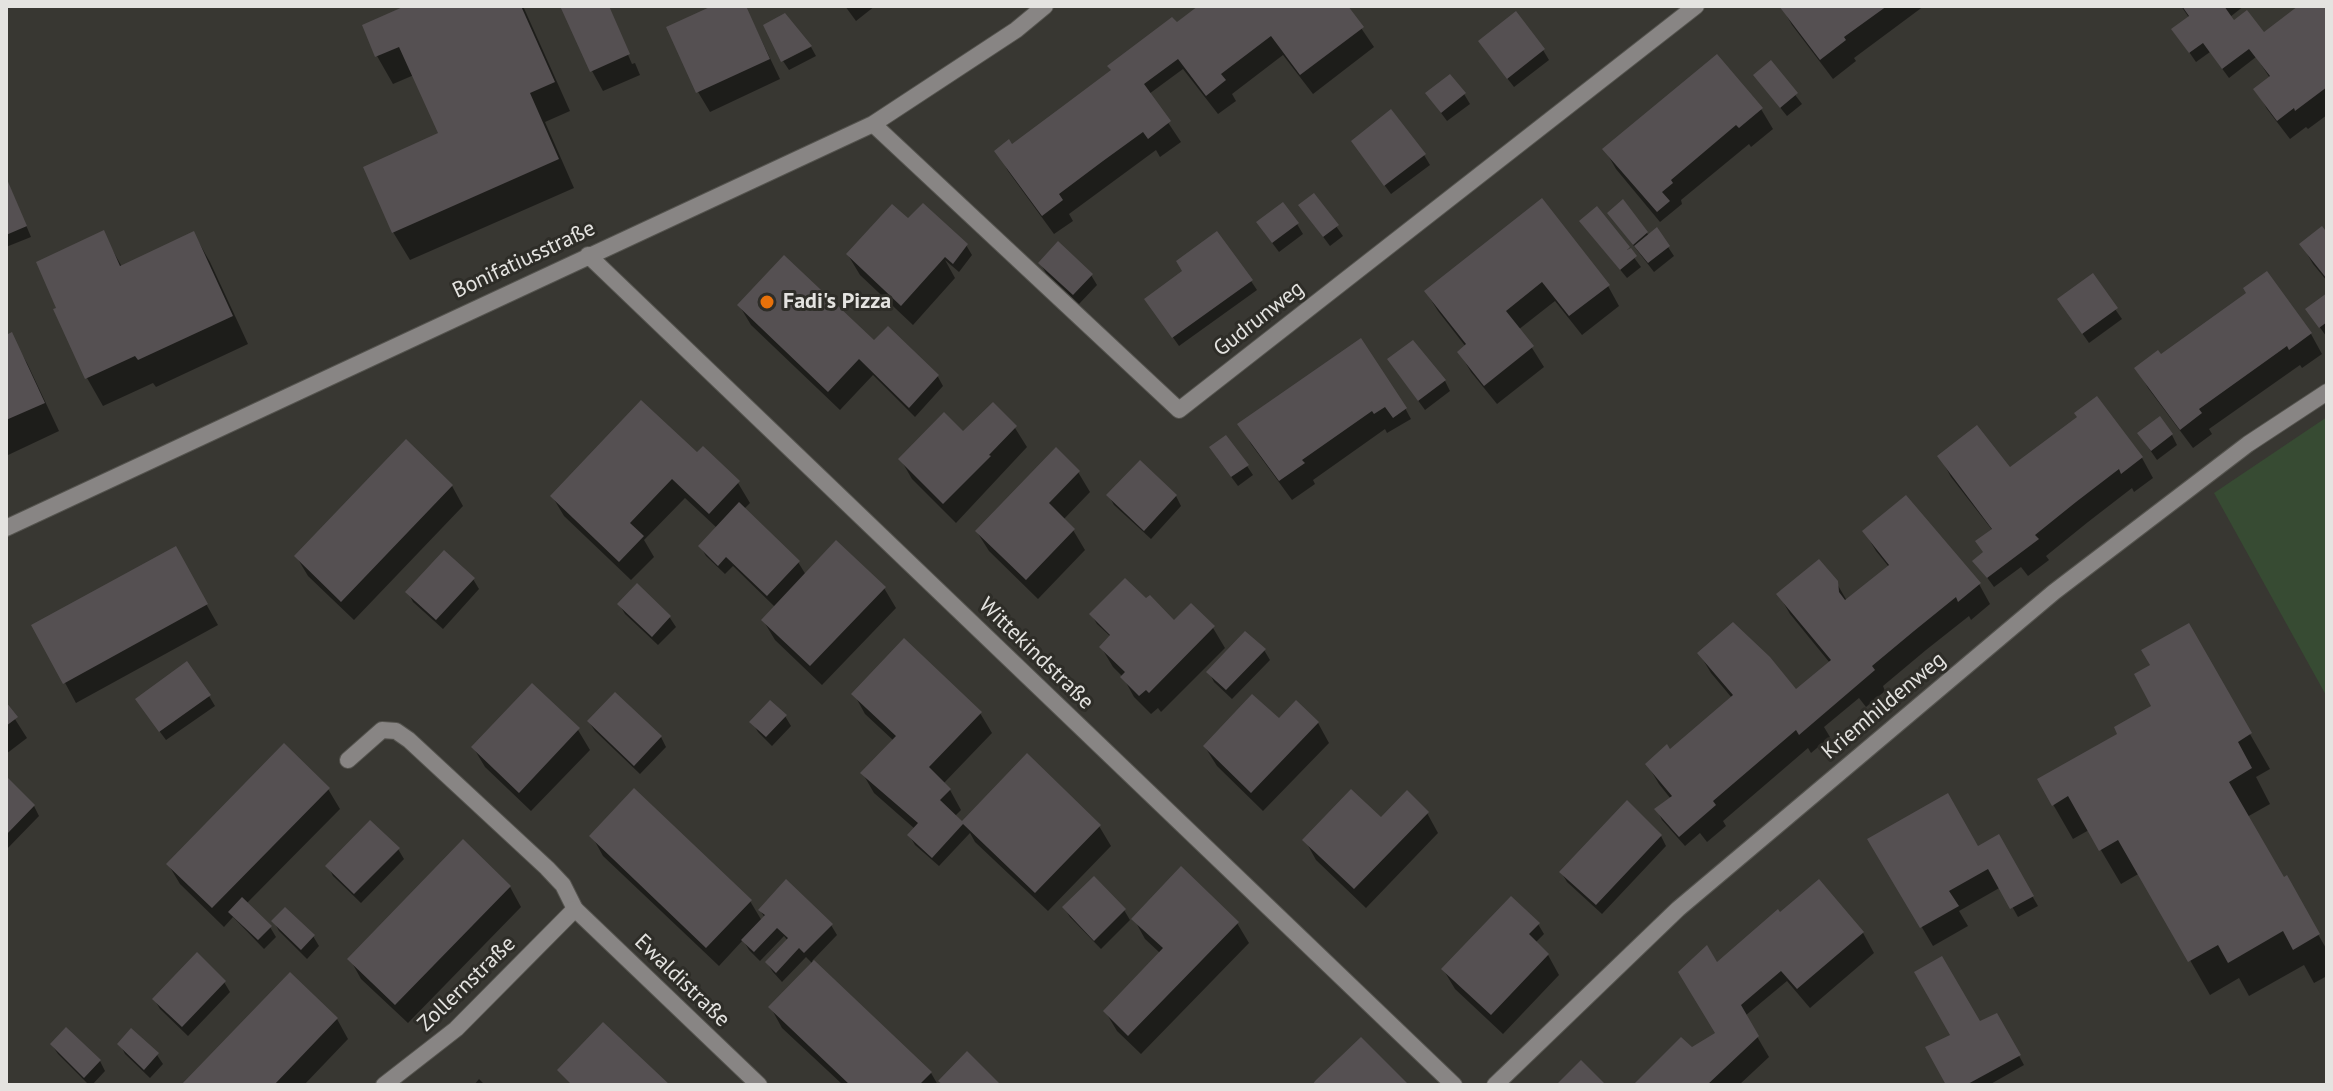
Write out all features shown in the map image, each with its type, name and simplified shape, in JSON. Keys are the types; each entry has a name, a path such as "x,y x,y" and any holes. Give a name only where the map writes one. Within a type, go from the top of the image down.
{"street":[{"name":"Bonifatiusstraße","path":"6,528 873,124 1016,30 1045,6"},
{"name":"Gudrunweg","path":"873,124 1179,410 1696,6"},
{"name":"Wittekindstraße","path":"588,255 1454,1085"},
{"name":"Kriemhildenweg","path":"1495,1085 1678,909 2054,592 2248,444 2327,392"},
{"name":"Ewaldistraße","path":"348,760 382,730 396,731 409,740 547,868 563,885 575,909 759,1085"},
{"name":"Zollernstraße","path":"384,1085 456,1029 575,909"}],"green space":[{"path":"2327,417 2327,697 2214,493"}],"building":[{"path":"405,6 521,6 555,82 530,93 559,159 392,233 363,167 438,133 399,47 375,57 362,25"},
{"path":"560,6 609,6 630,54 590,72"},
{"path":"712,6 746,6 770,59 696,93 666,27"},
{"path":"1198,6 1348,6 1364,27 1300,75 1271,36 1221,74 1226,80 1206,96 1178,59 1144,84 1171,121 1148,139 1143,132 1103,161 1059,194 1063,200 1042,216 994,151 1009,139 1012,144 1111,70 1107,66 1172,17 1177,22"},
{"path":"1779,6 1887,6 1844,37 1846,40 1820,60"},
{"path":"2182,6 2224,6 2234,20 2247,10 2264,32 2298,6 2327,6 2327,87 2277,121 2253,89 2270,76 2249,49 2222,69 2203,43 2189,53 2171,29 2189,16"},
{"path":"1516,11 1545,49 1507,79 1478,41"},
{"path":"785,13 812,46 781,62 763,25"},
{"path":"1717,54 1763,108 1739,128 1736,125 1671,180 1673,183 1662,192 1670,201 1657,212 1602,149"},
{"path":"1771,60 1798,93 1780,108 1753,75"},
{"path":"1450,74 1466,93 1441,113 1425,93"},
{"path":"1391,109 1426,154 1384,186 1351,141"},
{"path":"6,177 27,226 6,235"},
{"path":"1314,193 1339,225 1323,237 1298,205"},
{"path":"1542,198 1610,285 1569,316 1542,282 1506,311 1534,346 1484,386 1457,352 1466,344 1424,291"},
{"path":"1623,199 1648,232 1633,245 1607,213"},
{"path":"1283,202 1299,223 1272,243 1256,222"},
{"path":"923,203 968,244 953,264 945,257 901,306 846,254 892,204 908,218"},
{"path":"1597,206 1630,247 1627,250 1631,248 1637,256 1620,270 1579,221"},
{"path":"2322,226 2327,229 2327,279 2299,244"},
{"path":"1657,227 1670,246 1648,263 1634,246"},
{"path":"104,230 120,266 194,231 233,316 138,360 135,356 85,379 53,309 56,308 36,262"},
{"path":"1217,231 1253,280 1172,338 1144,299 1182,271 1176,261"},
{"path":"1058,241 1093,274 1073,295 1038,263"},
{"path":"784,255 874,340 888,326 939,375 909,408 859,359 828,392 737,305"},
{"path":"2267,271 2312,333 2289,350 2287,346 2199,409 2202,413 2180,430 2134,368 2158,350 2161,354 2246,293 2243,288"},
{"path":"2093,273 2118,308 2082,334 2057,299"},
{"path":"2327,293 2327,322 2319,328 2305,309"},
{"path":"12,332 45,403 6,420 6,335"},
{"path":"1361,338 1407,408 1393,418 1385,407 1374,414 1372,411 1302,460 1305,463 1279,481 1237,424"},
{"path":"1413,340 1446,380 1418,401 1387,359"},
{"path":"2097,396 2143,457 2121,474 2119,469 2076,502 2035,535 2039,539 1987,578 1972,561 1983,552 1975,541 1992,529 1937,456 1977,425 2010,467 2077,417 2074,413"},
{"path":"641,400 697,452 703,446 740,481 709,514 672,479 630,523 644,536 619,562 550,496"},
{"path":"993,402 1017,426 943,504 898,459 944,412 963,431"},
{"path":"2160,416 2173,434 2151,451 2137,433"},
{"path":"1226,435 1249,465 1231,477 1209,447"},
{"path":"406,439 453,485 341,602 294,556"},
{"path":"1056,447 1080,471 1049,503 1075,529 1026,580 975,531"},
{"path":"1140,460 1177,495 1144,531 1106,495"},
{"path":"1906,495 1981,583 1958,602 1956,597 1872,666 1875,670 1799,735 1796,730 1713,801 1716,805 1679,837 1654,809 1672,796 1645,764 1667,744 1670,749 1733,695 1697,653 1733,622 1770,657 1796,689 1831,660 1776,594 1819,559 1838,581 1839,592 1845,600 1889,565 1862,531"},
{"path":"739,502 800,561 767,596 726,557 718,566 698,546"},
{"path":"836,540 886,587 810,666 761,620"},
{"path":"176,546 208,604 63,684 31,625"},
{"path":"444,550 475,578 436,620 405,592"},
{"path":"1125,578 1146,598 1150,595 1174,620 1191,603 1215,626 1149,693 1146,690 1139,696 1120,677 1125,672 1099,647 1110,635 1089,614"},
{"path":"637,583 671,616 652,637 617,604"},
{"path":"2189,623 2252,733 2238,742 2252,768 2229,782 2320,934 2293,950 2283,931 2228,963 2218,945 2188,962 2118,840 2099,851 2068,796 2052,806 2037,779 2117,734 2114,727 2151,706 2134,674 2150,665 2141,650"},
{"path":"1245,631 1266,649 1226,690 1206,672"},
{"path":"904,638 982,712 929,767 951,789 940,800 962,821 1027,753 1101,825 1035,893 963,824 932,858 907,835 918,823 860,773 896,736 851,694"},
{"path":"187,661 211,695 159,732 135,699"},
{"path":"532,683 580,728 519,793 471,747"},
{"path":"615,692 662,736 634,766 587,721"},
{"path":"1252,694 1279,718 1296,700 1319,722 1251,793 1203,746"},
{"path":"770,700 787,715 766,737 749,722"},
{"path":"6,702 18,717 6,726"},
{"path":"284,743 330,788 212,908 166,864"},
{"path":"6,776 35,805 6,835"},
{"path":"634,788 752,900 706,948 589,836"},
{"path":"1351,789 1381,817 1407,790 1429,812 1354,889 1302,840"},
{"path":"1948,793 1978,846 1999,834 2034,896 2010,909 1988,869 1949,891 1959,906 1920,928 1867,839"},
{"path":"1627,800 1662,835 1596,905 1559,872"},
{"path":"370,820 400,848 354,894 325,866"},
{"path":"463,839 511,886 395,1005 347,959"},
{"path":"1181,866 1239,922 1128,1036 1103,1011 1163,948 1131,919"},
{"path":"1094,876 1126,909 1094,941 1062,907"},
{"path":"786,879 833,924 804,953 799,948 776,973 765,962 788,938 777,928 754,952 741,940 765,915 758,910"},
{"path":"1819,879 1864,932 1797,989 1781,971 1741,1005 1759,1036 1707,1085 1633,1085 1681,1037 1692,1047 1715,1033 1678,972 1707,945 1717,962 1778,909 1780,912"},
{"path":"1511,896 1540,923 1529,934 1549,954 1491,1015 1441,969"},
{"path":"242,897 272,926 258,940 228,912"},
{"path":"285,907 315,935 301,950 271,921"},
{"path":"197,952 226,981 182,1027 152,999"},
{"path":"1942,956 1980,1021 1997,1013 2021,1055 1966,1085 1946,1085 1925,1047 1950,1035 1914,972"},
{"path":"814,960 932,1072 919,1085 850,1085 768,1007"},
{"path":"290,972 338,1018 274,1085 181,1085"},
{"path":"603,1022 670,1085 572,1085 557,1070"},
{"path":"66,1027 101,1060 84,1078 50,1044"},
{"path":"131,1028 159,1053 144,1070 117,1044"},
{"path":"1361,1037 1409,1085 1312,1085 1316,1080"},
{"path":"967,1051 1001,1085 943,1085 938,1081"},
{"path":"1581,1060 1606,1085 1556,1085"}],"place":[{"name":"Fadi's Pizza","path":"767,302"}]}
